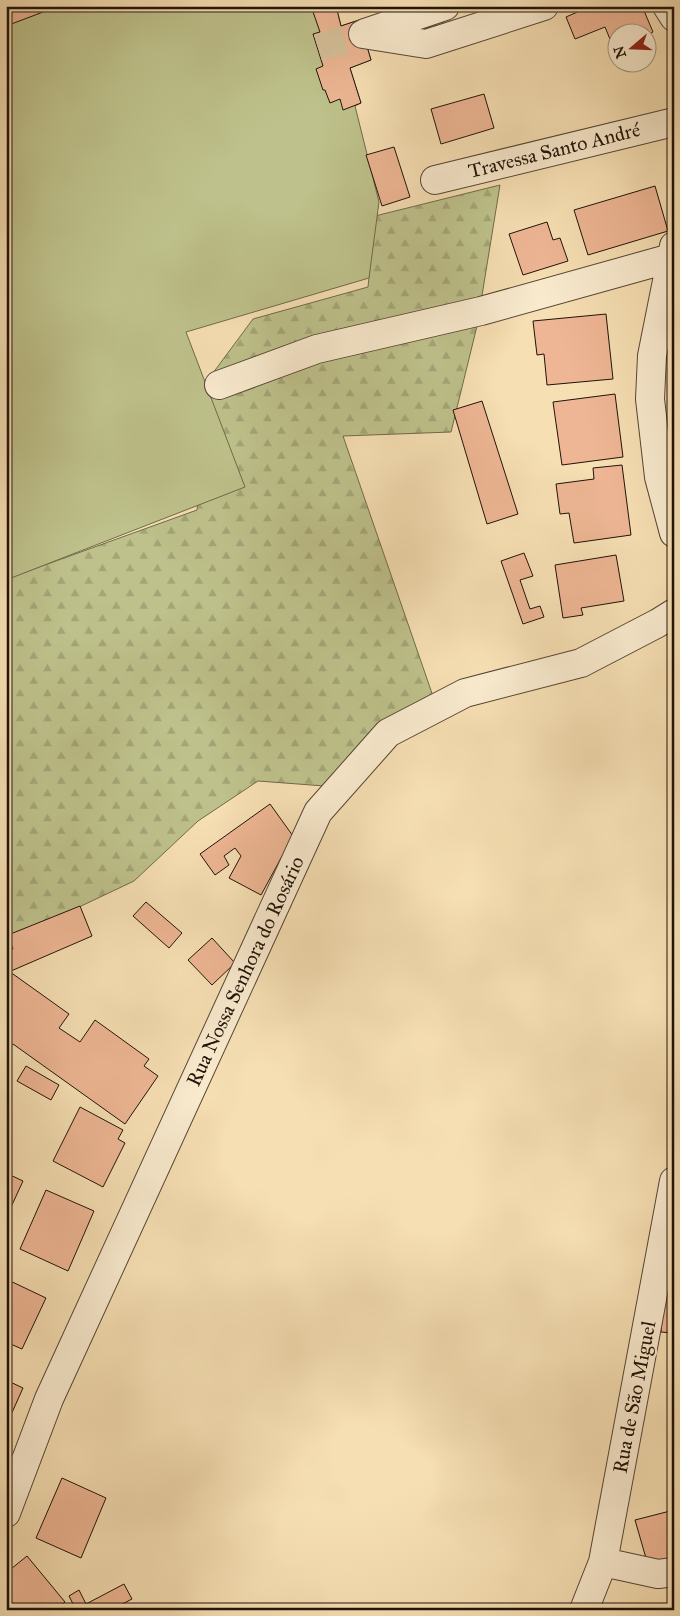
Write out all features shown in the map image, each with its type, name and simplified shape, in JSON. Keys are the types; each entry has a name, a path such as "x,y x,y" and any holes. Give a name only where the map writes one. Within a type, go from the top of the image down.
{"street":[{"path":"444,6 363,34 426,44 544,6"},
{"name":"Travessa Santo André","path":"435,180 674,122"},
{"path":"220,385 317,349 481,311 672,252 663,358 650,399 659,477 674,532"},
{"name":"Rua Nossa Senhora do Rosário","path":"6,1514 49,1399 318,812 388,733 465,693 581,663 674,613"},
{"name":"Rua de São Miguel","path":"584,1610 603,1562 674,1182"},
{"path":"603,1562 658,1574 674,1572"}],"green space":[{"path":"6,6 336,6 341,26 359,20 371,60 350,68 361,103 355,106 379,202 369,278 186,332 245,487 6,580"},
{"path":"500,185 477,326 451,432 343,436 435,702 351,788 258,781 198,821 134,881 20,935 6,938 6,579 197,510 210,377 253,319 368,287 375,216"}],"building":[{"path":"6,6 59,6 6,26"},
{"path":"311,6 336,6 341,26 359,20 371,60 350,68 361,103 343,110 340,99 330,103 325,90 323,90 316,69 323,66 313,34 320,32"},
{"path":"591,6 642,6 649,22 608,22 608,34 605,27 575,39 566,17"},
{"path":"443,19 443,25 436,26 433,23"},
{"path":"484,94 494,128 441,144 431,109"},
{"path":"394,147 410,197 382,206 366,155"},
{"path":"655,186 668,231 588,255 574,210"},
{"path":"547,222 553,240 560,238 568,261 523,275 509,234"},
{"path":"606,314 613,379 547,385 544,354 537,355 533,321"},
{"path":"615,394 623,457 562,465 553,402"},
{"path":"482,401 518,514 487,524 453,410"},
{"path":"622,465 631,535 574,543 569,513 560,514 556,484 594,479 593,468"},
{"path":"524,553 533,576 520,580 530,609 540,606 544,617 523,624 501,561"},
{"path":"616,555 624,601 581,608 583,615 563,618 555,565"},
{"path":"270,804 293,836 261,895 229,878 241,856 235,848 224,856 229,865 215,875 200,854"},
{"path":"146,902 182,933 169,948 133,916"},
{"path":"80,906 92,936 11,971 6,961 6,951 13,949 8,935"},
{"path":"212,938 235,963 212,985 188,960"},
{"path":"6,969 69,1014 59,1028 80,1042 95,1020 149,1059 144,1066 158,1076 125,1124 13,1044 6,1053"},
{"path":"26,1066 59,1085 51,1100 17,1081"},
{"path":"80,1107 123,1130 118,1139 125,1143 103,1187 53,1161"},
{"path":"6,1173 23,1181 6,1218"},
{"path":"46,1190 94,1211 68,1271 20,1249"},
{"path":"667,1258 674,1259 674,1344 672,1344 672,1333 661,1332"},
{"path":"6,1279 46,1298 22,1349 6,1342"},
{"path":"6,1380 23,1388 6,1426"},
{"path":"62,1478 106,1498 81,1558 36,1538"},
{"path":"674,1510 674,1565 650,1572 635,1520"},
{"path":"27,1556 65,1602 55,1610 18,1610 6,1596 6,1573"},
{"path":"124,1584 132,1599 111,1610 76,1610 69,1596 79,1590 86,1604"}],"tunnel":[{"path":"318,48 363,34"}]}
